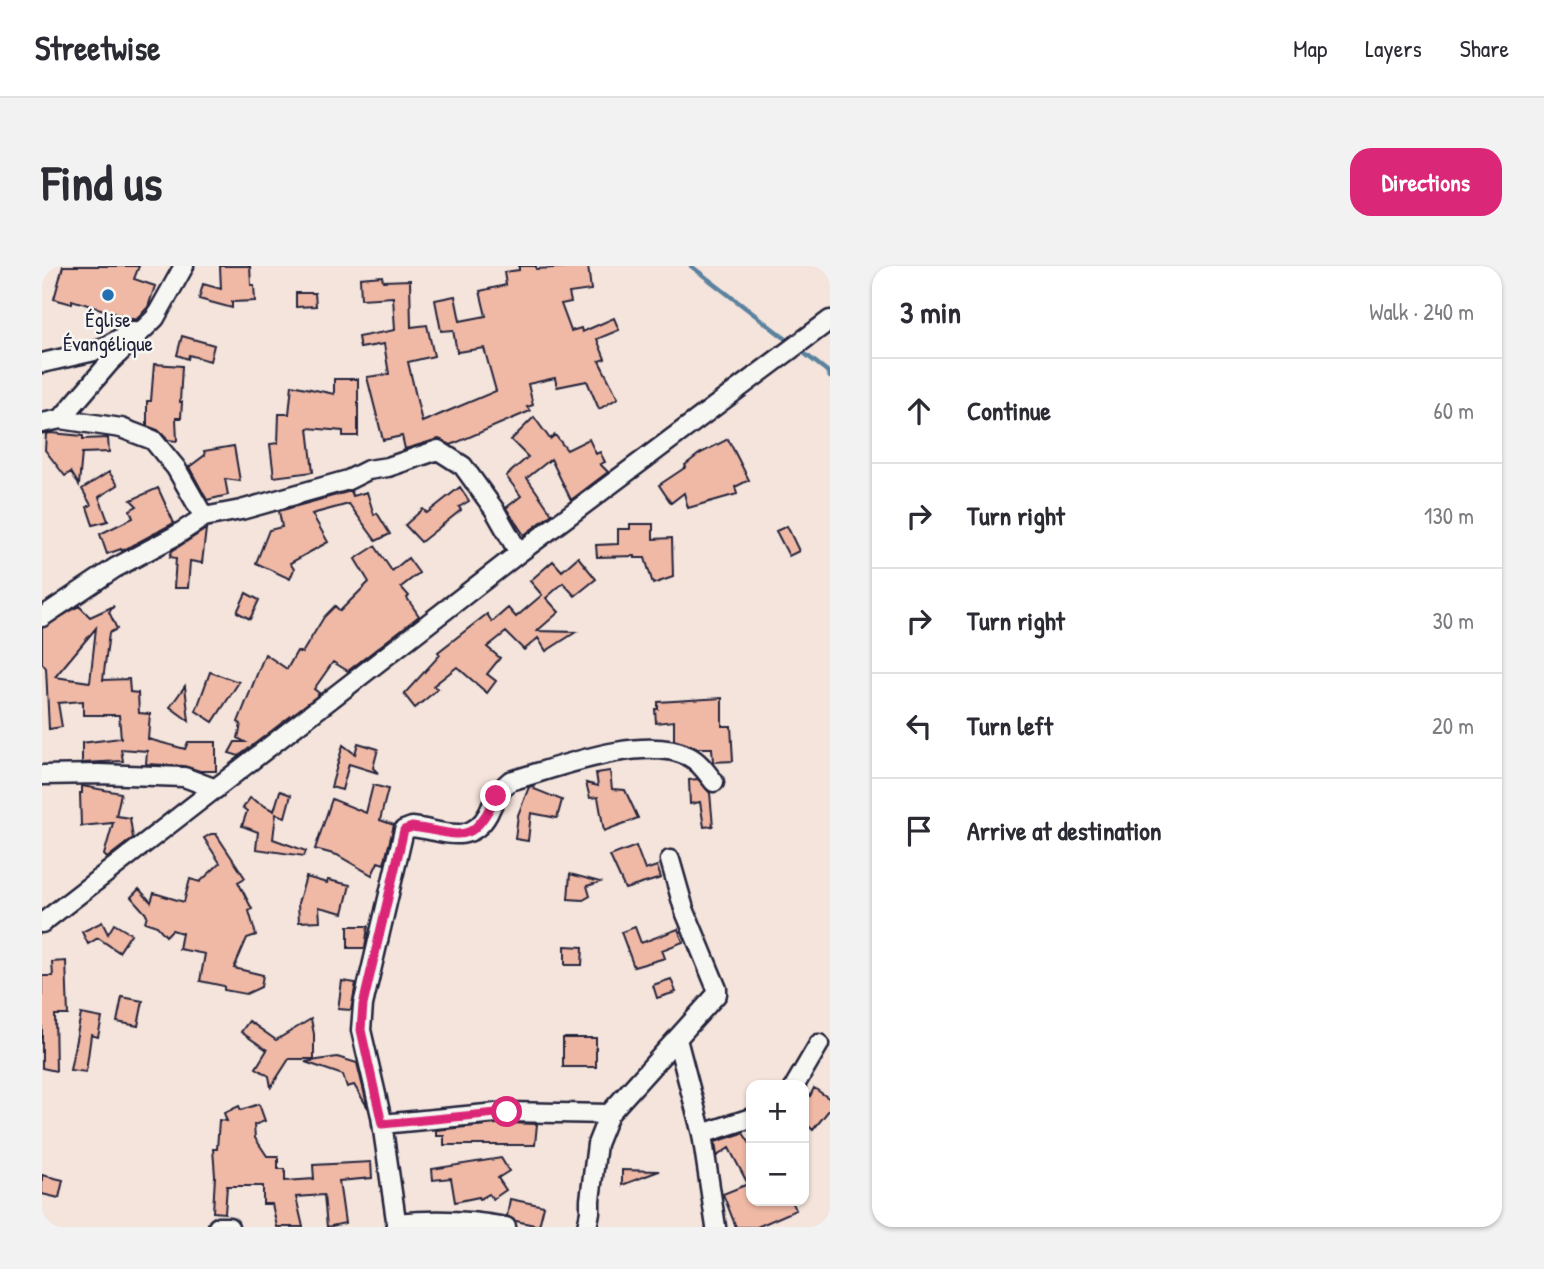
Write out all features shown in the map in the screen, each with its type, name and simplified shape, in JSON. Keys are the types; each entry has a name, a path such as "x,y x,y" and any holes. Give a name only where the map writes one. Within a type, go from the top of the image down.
{"street":[{"path":"48,426 155,318 184,266"},
{"path":"42,363 99,350 155,318"},
{"path":"42,923 519,553 830,320"},
{"path":"48,426 121,428 152,440 176,468 204,517"},
{"path":"42,617 115,568 204,517 241,510 348,480 368,470 388,467 438,450 463,466 494,509 519,553"},
{"path":"506,1227 435,1219 397,1225 382,1124 361,1030 363,1005 404,830 412,827 465,835 474,831 484,820 501,788 510,781 625,750 662,749 689,756 714,782"},
{"path":"42,775 184,777 216,789"},
{"path":"587,1227 597,1144 609,1114 712,1002 717,989 684,909 670,860"},
{"path":"677,1039 702,1134 716,1227"},
{"path":"798,1080 820,1044"},
{"path":"382,1124 507,1112 609,1114"},
{"path":"702,1134 746,1120"},
{"path":"218,1227 229,1227"}],"building":[{"path":"63,266 139,266 134,279 155,286 148,307 136,320 72,300 72,304 54,299"},
{"path":"220,266 250,266 255,301 232,302 232,308 199,299 203,284 221,289"},
{"path":"519,266 536,266 536,269 588,266 591,290 569,293 571,302 561,304 571,331 581,328 582,332 614,318 619,330 597,339 605,359 599,361 618,398 599,409 587,381 557,387 555,378 528,384 533,405 527,407 530,411 451,445 439,439 405,449 402,436 383,440 367,377 389,374 384,344 360,348 358,337 395,330 393,297 361,299 360,278 382,276 383,281 410,280 411,327 427,325 434,356 408,362 422,422 496,391 484,348 457,352 453,330 441,331 435,300 455,296 460,321 486,316 480,291 506,285 504,272 519,270"},
{"path":"296,293 315,293 316,306 296,307"},
{"path":"182,336 214,345 210,361 189,355 188,359 177,355"},
{"path":"154,364 182,366 181,418 176,418 177,441 168,440 158,430 147,426 147,401 151,401"},
{"path":"334,379 358,379 358,436 343,436 343,431 308,428 313,472 274,477 270,444 278,443 279,414 289,414 292,385 334,394"},
{"path":"534,417 550,439 555,435 567,450 589,439 596,454 600,452 605,462 600,464 608,472 571,500 551,459 527,478 552,514 524,535 506,508 521,496 506,476 528,457 511,440"},
{"path":"46,434 83,436 83,439 108,438 109,452 82,453 79,485 71,472 65,476 45,450"},
{"path":"728,439 749,480 735,487 737,494 688,508 684,493 671,503 659,485 686,467 685,465 699,454"},
{"path":"234,446 240,481 225,479 228,495 207,500 189,467 205,455 204,451"},
{"path":"109,472 118,485 99,497 108,521 93,525 87,507 91,505 82,489"},
{"path":"460,487 469,501 421,542 405,525 423,509 427,513"},
{"path":"158,488 174,523 122,551 121,549 107,554 100,534 133,518 130,510 137,506 131,500"},
{"path":"351,491 353,496 367,492 374,515 377,513 390,534 376,541 349,504 312,514 328,542 290,563 294,569 290,579 256,563 269,530 282,527 279,511"},
{"path":"630,524 653,524 653,539 672,538 673,577 653,584 645,558 597,557 596,545 618,544 618,529 630,529"},
{"path":"787,526 799,551 789,556 776,531"},
{"path":"206,529 202,563 190,561 188,588 174,588 176,558 170,557 172,551"},
{"path":"375,546 392,571 408,558 419,573 401,587 419,616 348,671 333,662 314,689 319,693 317,696 239,756 229,753 235,742 245,742 238,738 241,724 238,722 265,654 287,669 297,651 302,653 324,617 335,606 340,611 369,582 355,559"},
{"path":"578,557 596,579 575,596 563,583 546,598 559,612 537,631 576,632 546,651 538,638 524,650 506,632 487,647 500,658 487,674 496,681 487,693 457,667 433,686 438,689 415,708 404,694 440,655 438,652 487,614 492,622 508,608 516,617 542,595 530,581 553,561 562,571"},
{"path":"246,593 259,600 250,619 237,612"},
{"path":"79,606 90,617 114,606 109,612 117,629 109,633 103,680 129,679 130,692 138,693 139,713 150,714 148,739 185,749 188,742 216,742 216,771 146,764 147,751 121,749 123,761 82,763 82,743 121,738 119,715 83,715 83,701 58,703 62,727 49,729 46,668 42,663 42,628","holes":["96,628 90,682 55,677"]},
{"path":"210,672 239,682 213,722 196,711"},
{"path":"185,686 189,721 170,707"},
{"path":"722,698 722,726 731,726 733,761 713,762 712,748 697,748 674,740 674,721 656,723 655,709 658,709 658,702"},
{"path":"358,743 378,749 373,768 378,773 349,764 342,790 331,787 343,745 355,754"},
{"path":"610,771 612,789 625,790 638,818 604,831 598,797 590,798 586,783 598,786 596,773"},
{"path":"698,779 710,793 713,826 704,827 700,802 690,804 689,780"},
{"path":"373,785 388,789 380,820 394,825 384,864 378,862 372,875 337,855 315,849 332,799 366,813"},
{"path":"535,785 534,789 562,800 557,818 531,813 528,841 515,839 518,815 529,787"},
{"path":"82,786 121,793 116,816 130,818 133,838 107,858 104,855 113,823 81,826"},
{"path":"280,791 291,795 285,817 276,814 273,839 306,851 304,856 256,849 258,832 242,826 247,811 243,808 250,798 274,811"},
{"path":"216,834 245,878 238,882 252,909 249,911 256,935 247,938 234,968 263,975 261,987 246,994 224,990 224,986 200,981 205,954 179,949 182,933 172,930 166,936 157,926 145,922 147,915 131,897 139,889 151,902 154,893 184,902 190,879 200,882 220,863 204,838"},
{"path":"636,846 645,870 657,866 661,878 625,889 610,856"},
{"path":"570,874 600,882 587,886 590,896 583,900 568,899"},
{"path":"306,877 327,883 328,880 350,885 343,913 319,907 320,921 299,922 298,903"},
{"path":"102,922 108,934 114,924 131,934 119,952 98,938 88,944 82,932"},
{"path":"348,926 368,926 365,948 348,948"},
{"path":"635,927 641,943 678,929 683,942 662,950 665,958 634,967 621,932"},
{"path":"565,946 583,947 582,965 565,965"},
{"path":"66,961 68,1015 55,1015 56,1071 42,1068 42,976 53,976 52,962"},
{"path":"671,979 676,992 657,998 653,985"},
{"path":"342,981 356,983 351,1010 338,1009"},
{"path":"122,997 143,1001 138,1026 117,1022"},
{"path":"81,1014 102,1018 98,1037 91,1035 86,1072 70,1070"},
{"path":"311,1019 314,1059 289,1059 271,1087 269,1076 256,1068 267,1050 241,1032 249,1021 276,1040"},
{"path":"563,1038 596,1038 596,1067 563,1067"},
{"path":"337,1057 357,1063 368,1108 354,1085 347,1087 343,1075 305,1062"},
{"path":"814,1088 830,1099 830,1109 813,1130 809,1126 810,1096"},
{"path":"259,1104 265,1121 254,1125 255,1138 267,1156 278,1156 278,1169 285,1169 285,1181 314,1179 313,1165 371,1162 372,1178 339,1181 345,1223 327,1227 324,1195 296,1197 303,1227 277,1227 272,1204 263,1204 263,1186 227,1186 225,1213 213,1212 213,1149 217,1149 219,1120 227,1121 224,1113 239,1106 241,1110"},
{"path":"507,1123 537,1124 535,1145 444,1145 444,1136 436,1136 436,1130"},
{"path":"743,1133 746,1138 746,1180 729,1148 717,1156 715,1142"},
{"path":"501,1158 509,1171 498,1178 506,1190 493,1199 489,1194 480,1199 479,1197 455,1202 451,1178 433,1180 432,1169"},
{"path":"622,1170 659,1171 622,1185"},
{"path":"42,1175 63,1180 59,1198 42,1194"},
{"path":"746,1185 746,1206 794,1206 796,1210 757,1227 736,1227 723,1194"},
{"path":"510,1199 544,1206 539,1226 507,1216"}],"waterway":[{"path":"691,266 790,342"},
{"path":"800,350 827,371 830,377"}],"place":[{"name":"Église Évangélique","path":"108,295"}],"route":[{"path":"496,796 484,820 474,831 465,835 426,828 412,827 404,830 363,1005 361,1030 382,1124 507,1112"}]}
